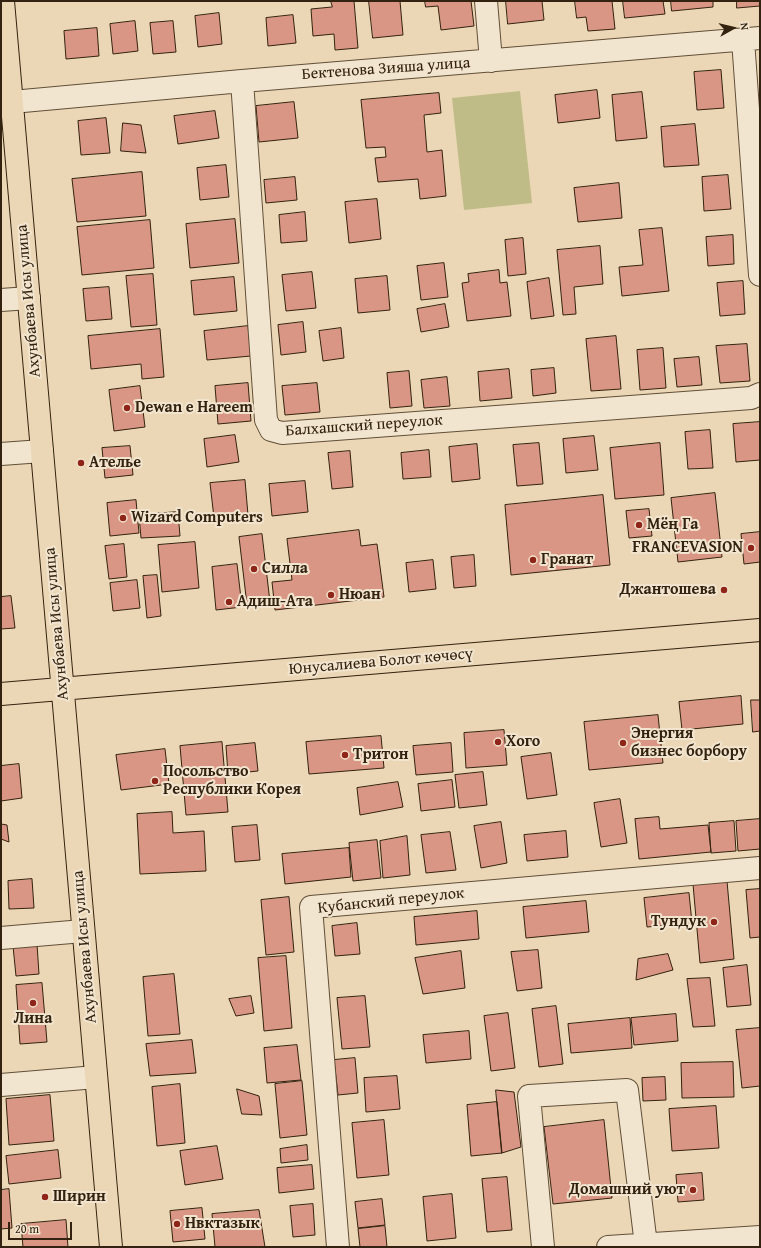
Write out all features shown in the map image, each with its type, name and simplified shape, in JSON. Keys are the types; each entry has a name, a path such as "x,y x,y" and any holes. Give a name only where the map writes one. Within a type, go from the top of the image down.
{"main road":[{"name":"Ахунбаева Исы улица","path":"3,1 5,66 12,102 111,1247"},
{"name":"Юнусалиева Болот көчөсү","path":"1,694 63,690 760,630"}],"street":[{"path":"486,1 491,61"},
{"path":"751,39 760,275"},
{"name":"Бектенова Зияша улица","path":"12,102 242,80 751,39"},
{"name":"Балхашский переулок","path":"242,80 266,420 271,430 282,433 314,431 751,398 760,394"},
{"path":"1,300 29,298"},
{"path":"1,454 42,451"},
{"name":"Кубанский переулок","path":"338,1247 311,907 760,868"},
{"path":"1,938 83,931"},
{"path":"1,1085 96,1076"},
{"path":"543,1247 529,1096 628,1090 646,1245"},
{"path":"608,1247 760,1236"}],"shaded area":[{"path":"520,91 532,203 464,210 452,98"}],"building":[{"path":"331,1 354,1 358,48 335,50 334,34 313,36 311,9 332,7"},
{"path":"369,1 400,1 403,35 373,38"},
{"path":"425,1 471,1 474,26 441,30 438,6 426,7"},
{"path":"506,1 542,1 544,20 508,24"},
{"path":"575,1 612,1 615,29 588,31 586,17 577,18"},
{"path":"623,1 663,1 665,14 625,18"},
{"path":"671,1 713,1 713,7 672,11"},
{"path":"737,1 760,1 760,6 737,8"},
{"path":"219,13 222,44 198,47 195,16"},
{"path":"293,15 296,43 268,46 266,18"},
{"path":"135,21 138,51 113,54 110,24"},
{"path":"173,21 176,52 153,54 150,23"},
{"path":"97,28 99,56 66,59 64,31"},
{"path":"721,70 724,108 697,110 694,72"},
{"path":"597,90 600,118 558,123 555,95"},
{"path":"642,92 647,138 616,141 612,95"},
{"path":"439,93 441,113 424,115 427,152 442,150 446,196 420,199 418,179 378,182 375,158 386,157 385,147 366,148 361,100"},
{"path":"294,102 298,138 259,142 256,106"},
{"path":"215,111 219,138 178,144 174,116"},
{"path":"106,118 110,153 81,155 78,121"},
{"path":"123,123 141,125 146,153 121,151"},
{"path":"695,124 699,165 664,167 661,127"},
{"path":"226,165 229,197 200,200 197,168"},
{"path":"142,172 146,216 77,222 72,179"},
{"path":"728,175 731,209 704,211 702,177"},
{"path":"295,177 297,200 266,203 264,180"},
{"path":"619,183 622,218 578,222 574,188"},
{"path":"377,199 381,239 349,243 345,202"},
{"path":"305,212 307,241 281,243 279,215"},
{"path":"235,219 239,263 190,268 186,224"},
{"path":"150,220 154,268 82,275 77,227"},
{"path":"662,228 669,291 622,296 619,267 643,265 639,230"},
{"path":"733,235 734,264 708,266 706,237"},
{"path":"523,238 526,274 508,276 505,240"},
{"path":"600,246 603,284 574,287 576,314 563,315 557,250"},
{"path":"444,263 448,297 421,300 417,266"},
{"path":"499,270 500,283 507,282 511,316 467,321 462,283 469,282 468,274"},
{"path":"312,272 316,308 286,311 282,275"},
{"path":"153,274 157,325 131,327 126,276"},
{"path":"387,276 390,310 358,313 355,279"},
{"path":"234,277 237,311 194,315 191,281"},
{"path":"549,278 554,316 531,319 527,282"},
{"path":"743,281 745,314 720,316 717,283"},
{"path":"109,287 112,319 86,321 83,289"},
{"path":"445,304 449,327 421,332 417,309"},
{"path":"303,322 306,352 281,355 278,325"},
{"path":"248,326 251,356 207,360 204,331"},
{"path":"341,328 344,358 323,361 319,331"},
{"path":"160,329 164,377 142,379 141,364 91,369 88,336"},
{"path":"616,336 621,389 591,391 586,339"},
{"path":"747,344 750,381 720,383 716,346"},
{"path":"663,348 666,388 640,390 637,350"},
{"path":"699,357 702,385 677,387 674,359"},
{"path":"554,368 556,393 533,396 531,370"},
{"path":"509,369 512,398 480,401 478,372"},
{"path":"409,371 412,406 390,408 387,373"},
{"path":"447,377 450,406 424,408 421,380"},
{"path":"248,383 251,421 218,424 215,386"},
{"path":"317,383 320,412 285,415 282,386"},
{"name":"Dewan e Hareem","path":"140,386 145,427 114,431 109,390"},
{"path":"760,422 760,460 736,462 733,424"},
{"path":"710,430 713,468 688,469 685,432"},
{"path":"235,435 239,462 207,467 204,439"},
{"path":"594,436 598,470 566,473 563,439"},
{"path":"539,443 543,484 517,486 513,445"},
{"path":"660,443 664,495 615,499 610,448"},
{"path":"477,444 480,479 452,482 449,447"},
{"path":"130,446 133,475 105,478 102,448"},
{"path":"429,450 431,477 403,479 401,453"},
{"path":"350,451 353,487 332,489 328,453"},
{"path":"245,480 248,515 214,518 210,483"},
{"path":"305,481 308,512 272,516 269,484"},
{"path":"715,493 722,557 678,562 671,498"},
{"path":"603,495 610,565 511,575 505,505"},
{"name":"Wizard Computers","path":"136,500 139,533 110,536 107,503"},
{"path":"649,509 652,536 629,538 626,511"},
{"path":"178,512 180,536 141,538 139,515"},
{"path":"359,530 361,546 377,544 384,597 275,610 272,582 292,580 287,539"},
{"name":"FRANCEVASION","path":"760,532 760,562 744,564 741,534"},
{"name":"Силла","path":"262,534 270,602 247,605 239,537"},
{"path":"195,542 199,588 162,592 158,545"},
{"path":"124,544 127,577 109,579 105,546"},
{"path":"474,555 476,586 454,588 451,557"},
{"path":"433,560 436,589 409,592 406,563"},
{"path":"237,564 242,607 216,610 212,567"},
{"path":"157,575 161,616 147,618 143,576"},
{"path":"137,580 140,608 113,611 110,583"},
{"path":"11,596 15,628 1,629 1,597"},
{"path":"741,696 743,724 682,730 679,702"},
{"path":"751,700 760,700 760,731 753,732"},
{"name":"Энергия бизнес борбору","path":"658,715 663,763 589,770 584,722"},
{"path":"504,730 507,765 466,768 464,733"},
{"name":"Тритон","path":"381,736 384,768 309,774 306,742"},
{"path":"222,742 228,812 186,815 180,746"},
{"path":"255,743 258,771 228,774 226,746"},
{"path":"451,743 453,772 416,775 413,746"},
{"path":"165,749 169,784 121,790 116,755"},
{"path":"551,753 557,795 527,799 521,757"},
{"path":"19,764 22,798 1,801 1,766"},
{"path":"483,772 487,805 459,808 455,775"},
{"path":"452,780 455,807 421,811 418,784"},
{"path":"398,782 403,807 360,815 357,788"},
{"path":"620,799 627,843 601,847 594,803"},
{"path":"172,812 173,833 204,831 206,871 140,874 137,814"},
{"path":"659,817 660,829 708,825 711,852 639,859 635,819"},
{"path":"760,819 760,849 738,851 736,821"},
{"path":"734,821 736,851 711,853 709,823"},
{"path":"501,822 507,863 481,868 474,826"},
{"path":"1,824 7,825 9,842 1,839"},
{"path":"257,825 260,860 235,862 232,827"},
{"path":"566,831 568,857 527,861 524,835"},
{"path":"450,832 456,870 426,873 421,835"},
{"path":"407,836 410,875 383,878 380,841"},
{"path":"377,840 381,878 353,881 349,843"},
{"path":"349,848 351,877 285,884 282,854"},
{"path":"32,879 34,908 9,909 8,881"},
{"name":"Тундук","path":"727,881 734,959 700,963 693,884"},
{"path":"760,889 760,937 750,938 746,890"},
{"path":"689,893 692,923 647,927 644,898"},
{"path":"289,897 294,952 266,955 261,900"},
{"path":"586,901 589,932 526,938 523,907"},
{"path":"477,911 479,939 416,945 414,917"},
{"path":"357,923 360,954 335,956 332,926"},
{"path":"37,944 39,974 16,976 13,946"},
{"path":"538,950 542,988 517,991 511,952"},
{"path":"461,951 465,988 423,994 415,958"},
{"path":"668,954 673,970 636,980 638,959"},
{"path":"286,956 292,1028 264,1031 258,958"},
{"path":"747,965 751,1005 727,1007 723,968"},
{"path":"174,974 180,1034 148,1036 143,977"},
{"path":"710,978 715,1026 693,1027 687,979"},
{"path":"42,983 47,1042 20,1044 16,985"},
{"path":"251,996 254,1013 236,1016 229,999"},
{"path":"365,996 370,1047 342,1049 337,998"},
{"path":"556,1006 563,1064 539,1067 532,1009"},
{"path":"508,1013 515,1068 491,1071 484,1016"},
{"path":"676,1014 678,1041 634,1045 631,1018"},
{"path":"630,1018 632,1048 571,1053 568,1024"},
{"path":"760,1028 760,1086 742,1088 736,1030"},
{"path":"469,1031 471,1059 426,1063 423,1035"},
{"path":"192,1040 196,1073 150,1076 146,1044"},
{"path":"297,1045 301,1080 267,1083 264,1048"},
{"path":"355,1058 358,1093 338,1095 334,1060"},
{"path":"733,1062 734,1097 682,1098 681,1063"},
{"path":"397,1076 400,1109 366,1112 364,1078"},
{"path":"665,1077 666,1100 643,1101 642,1078"},
{"path":"302,1081 307,1135 280,1138 275,1084"},
{"path":"180,1084 185,1143 157,1146 152,1087"},
{"path":"237,1089 259,1096 262,1115 242,1114"},
{"path":"496,1090 514,1092 521,1147 502,1153"},
{"path":"50,1095 54,1141 9,1145 6,1099"},
{"path":"497,1102 502,1153 471,1156 467,1105"},
{"path":"716,1106 719,1148 672,1151 669,1109"},
{"path":"384,1120 389,1175 357,1178 352,1123"},
{"path":"604,1120 612,1198 553,1204 544,1127"},
{"path":"307,1145 308,1160 281,1163 280,1149"},
{"path":"217,1146 223,1179 185,1185 180,1151"},
{"path":"58,1150 61,1178 9,1184 6,1156"},
{"path":"312,1165 314,1189 279,1193 277,1168"},
{"path":"702,1173 704,1200 678,1202 676,1175"},
{"path":"507,1177 512,1230 487,1232 482,1179"},
{"path":"9,1189 12,1228 1,1229 1,1190"},
{"path":"452,1194 456,1238 427,1241 423,1197"},
{"path":"382,1199 385,1225 358,1228 355,1202"},
{"path":"313,1204 315,1235 293,1237 290,1206"},
{"path":"202,1208 205,1239 173,1242 170,1211"},
{"path":"259,1210 265,1247 215,1247 212,1214"},
{"path":"66,1220 68,1247 23,1247 21,1224"},
{"path":"385,1226 387,1247 360,1247 358,1229"}],"place":[{"name":"Dewan e Hareem","path":"127,408"},
{"name":"Ателье","path":"81,463"},
{"name":"Wizard Computers","path":"123,518"},
{"name":"Мёң Га","path":"639,525"},
{"name":"FRANCEVASION","path":"751,548"},
{"name":"Гранат","path":"533,560"},
{"name":"Силла","path":"254,569"},
{"name":"Джантошева","path":"724,590"},
{"name":"Нюан","path":"331,595"},
{"name":"Адиш-Ата","path":"229,602"},
{"name":"Хого","path":"498,742"},
{"name":"Энергия бизнес борбору","path":"623,743"},
{"name":"Тритон","path":"345,755"},
{"name":"Посольство Республики Корея","path":"155,781"},
{"name":"Тундук","path":"714,922"},
{"name":"Лина","path":"33,1003"},
{"name":"Домашний уют","path":"693,1190"},
{"name":"Ширин","path":"45,1197"},
{"name":"Нвктазык","path":"177,1224"}]}
